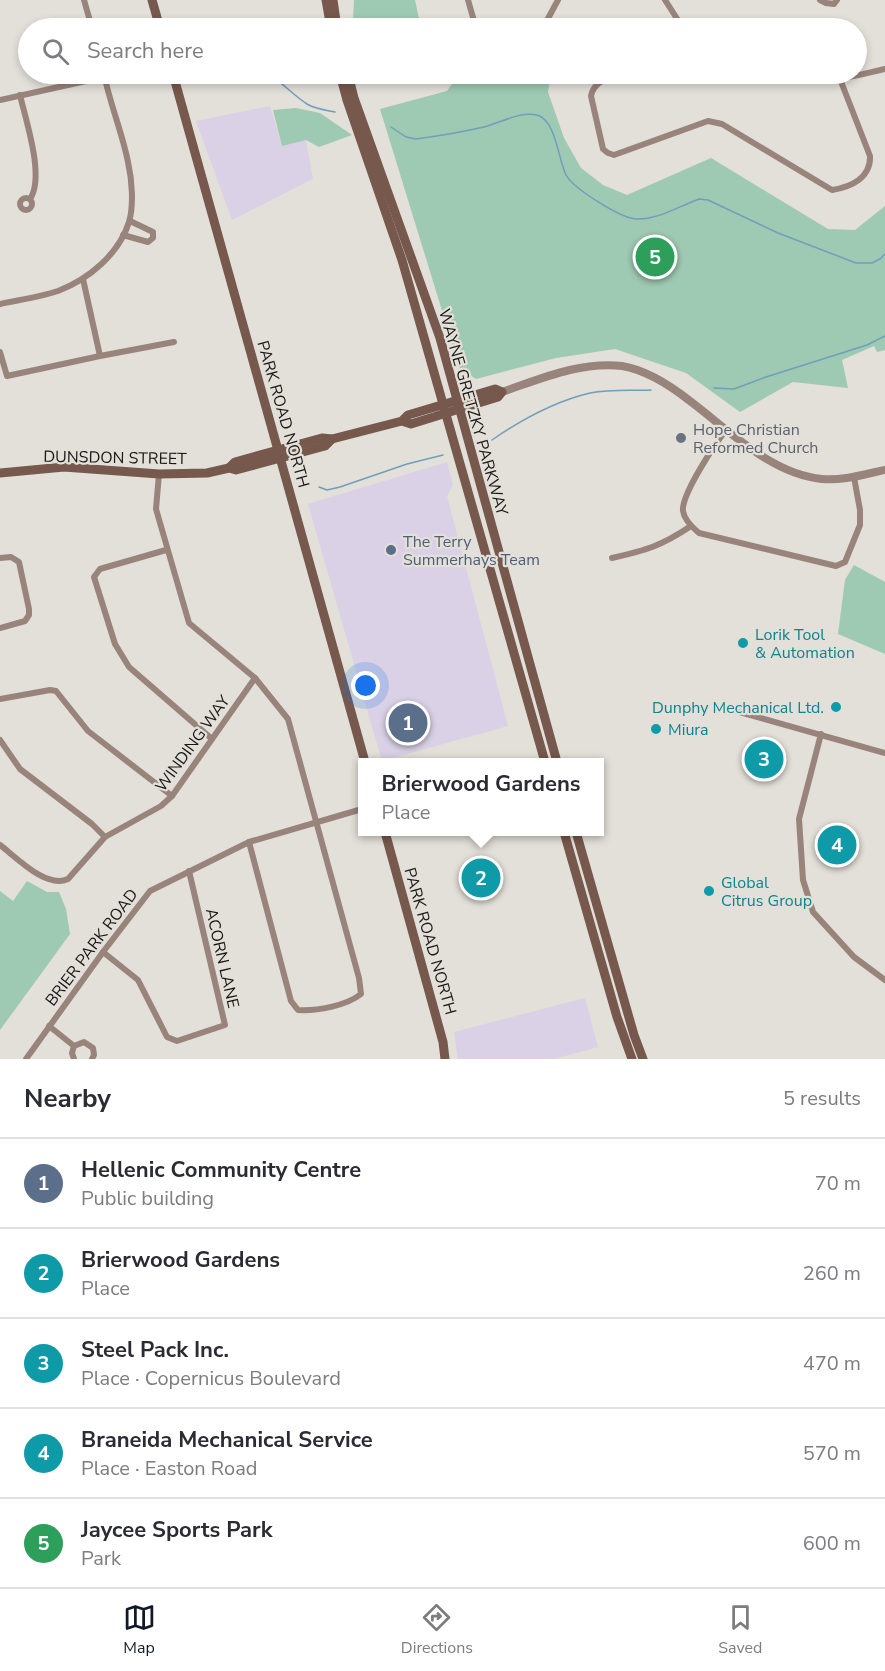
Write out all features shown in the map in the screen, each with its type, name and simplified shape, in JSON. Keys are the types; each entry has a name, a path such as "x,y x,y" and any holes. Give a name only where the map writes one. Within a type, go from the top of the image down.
{"main road":[{"path":"152,0 157,18"},
{"path":"326,0 329,18"},
{"path":"333,0 336,18"},
{"name":"PARK ROAD NORTH","path":"176,84 364,758"},
{"name":"WAYNE GRETZKY PARKWAY","path":"342,84 402,260 544,758"},
{"name":"WAYNE GRETZKY PARKWAY","path":"351,84 357,108 440,338 556,758"},
{"name":"DUNSDON STREET","path":"0,473 64,467 159,474 207,473 229,468 234,462 280,455 322,438 332,439 402,421 408,415 445,409 495,389 502,392"},
{"name":"PARK ROAD NORTH","path":"386,836 443,1042 445,1059"},
{"path":"565,836 617,1017 632,1059"},
{"path":"577,836 643,1059"}],"street":[{"path":"79,0 87,10"},
{"path":"84,0 89,18"},
{"path":"468,0 473,18"},
{"path":"548,18 558,0"},
{"path":"665,0 677,18"},
{"path":"820,0 834,4 837,0"},
{"path":"867,73 885,69"},
{"path":"0,100 66,84"},
{"path":"0,304 58,291 83,279 107,260 130,221 131,193 128,164 106,84"},
{"path":"598,84 591,96 603,149 608,153 614,155 708,121 722,124 832,190 857,183 871,165 870,156 842,84"},
{"path":"20,95 37,172 35,189 30,199"},
{"path":"123,235 148,242 153,238 153,232 130,221"},
{"path":"83,279 100,356"},
{"path":"0,352 7,376 174,342"},
{"name":"DUNSDON STREET","path":"502,392 582,367 624,366 675,388 774,465 798,475 824,479 854,477 885,470"},
{"path":"727,429 719,438 686,495 683,511 691,526 699,533 836,566 845,562 860,525 860,510 854,477"},
{"path":"159,474 156,509 189,623 255,678 288,719 359,978 361,994 354,1000 310,1011 298,1010 291,1001 249,842"},
{"path":"612,558 668,542 691,526"},
{"path":"166,550 100,569 94,576 115,644 129,667 212,739"},
{"path":"0,558 11,557 19,562 29,612 28,618 23,622 0,628"},
{"name":"WINDING WAY","path":"0,845 44,878 64,881 105,837 161,806 172,796 255,678"},
{"path":"0,699 50,690 56,692 88,731 172,796"},
{"path":"725,708 885,753"},
{"path":"821,734 799,819 803,880 813,912 854,957 885,980"},
{"path":"0,740 20,769 92,824 105,837"},
{"name":"BRIER PARK ROAD","path":"26,1059 103,951 150,891 249,842 358,810"},
{"name":"ACORN LANE","path":"103,951 138,980 166,1037 177,1041 225,1025 189,871"},
{"path":"49,1026 74,1046"},
{"path":"74,1046 84,1042 91,1044 94,1051 92,1059"},
{"path":"74,1046 72,1053 74,1059"}],"shaded area":[{"path":"270,106 282,146 306,140 313,179 232,220 196,121"},
{"path":"447,462 453,485 447,496 508,726 393,758 381,758 308,504"},
{"path":"585,998 598,1047 554,1059 458,1059 454,1032"}],"green space":[{"path":"354,0 415,0 419,18 353,18"},
{"path":"452,84 549,84 548,92 564,138 581,168 603,185 627,195 711,158 828,229 855,230 885,206 885,350 877,352 874,346 842,360 848,388 793,382 740,412 686,373 615,349 556,358 476,379 460,369 380,109 447,91"},
{"path":"296,108 320,113 352,135 319,147 306,140 282,146 273,110"},
{"path":"854,565 885,582 885,654 838,634 845,580"},
{"path":"27,881 47,892 59,892 66,909 70,934 0,1030 0,891 13,901"}],"waterway":[{"path":"282,84 307,104 335,112"},
{"path":"391,127 406,137 416,139 484,127 524,115 537,115 548,124 556,141 563,168 571,181 588,195 622,215 638,219 646,218 662,215 699,199 708,200 778,233 856,263 872,263 885,254"},
{"path":"714,388 734,389 867,345 885,336"},
{"path":"492,440 539,412 577,396 606,391 651,390"},
{"path":"319,487 327,490 340,487 407,464 443,455"}],"place":[{"name":"Jaycee Sports Park","path":"655,257"},
{"name":"Hope Christian Reformed Church","path":"681,438"},
{"name":"The Terry Summerhays Team","path":"391,550"},
{"name":"Lorik Tool & Automation","path":"743,643"},
{"name":"Dunphy Mechanical Ltd.","path":"836,707"},
{"name":"Hellenic Community Centre","path":"408,723"},
{"name":"Miura","path":"656,729"},
{"name":"Steel Pack Inc.","path":"764,759"},
{"name":"Braneida Mechanical Service","path":"837,845"},
{"name":"Brierwood Gardens","path":"481,878"},
{"name":"Global Citrus Group","path":"709,891"}]}
